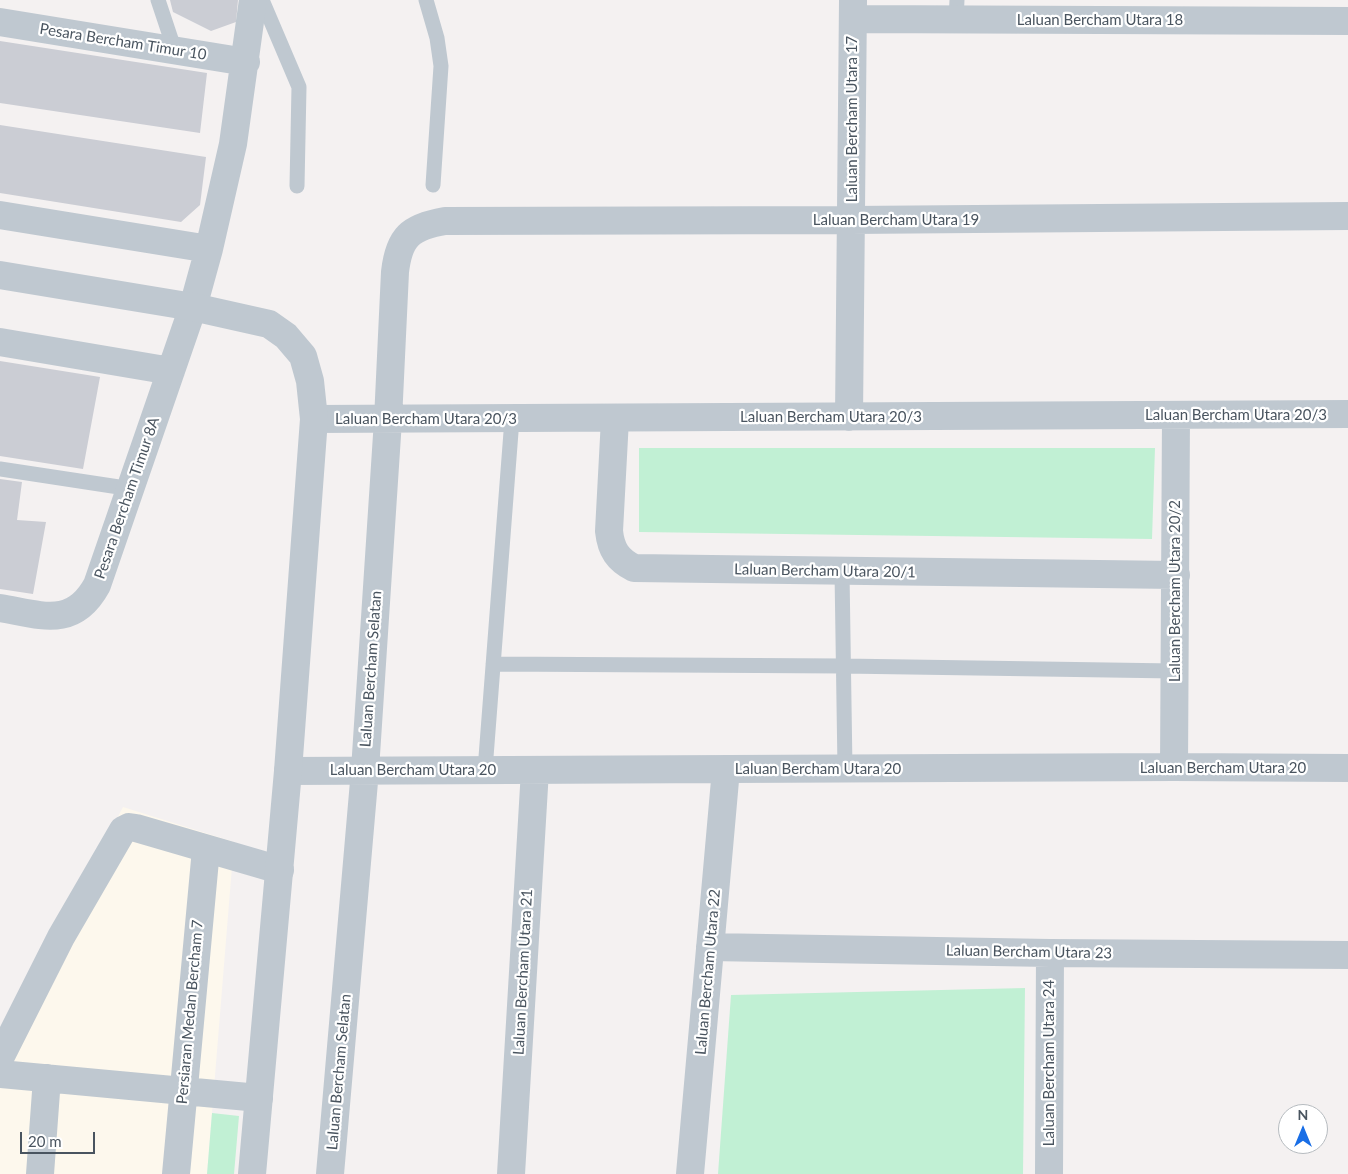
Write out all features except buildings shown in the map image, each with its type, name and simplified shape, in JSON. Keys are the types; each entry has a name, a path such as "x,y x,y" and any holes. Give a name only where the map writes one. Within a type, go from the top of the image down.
{"street":[{"name":"Pesara Bercham Timur 8A","path":"0,608 51,616 68,614 80,607 98,585 132,489 209,249 233,144 246,62 253,0"},
{"name":"Laluan Bercham Utara 18","path":"853,10 1062,10 1348,21"},
{"name":"Laluan Bercham Utara 17","path":"849,417 853,10"},
{"name":"Pesara Bercham Timur 10","path":"0,22 246,62"},
{"path":"0,215 209,249"},
{"name":"Laluan Bercham Utara 19","path":"444,221 1348,216"},
{"name":"Laluan Bercham Selatan","path":"330,1174 365,770 397,254 404,240 414,230 425,224 444,221"},
{"path":"0,275 192,306 269,324 286,336 302,356 310,381 314,419 280,870 252,1174"},
{"path":"0,342 170,371"},
{"name":"Laluan Bercham Utara 20/3","path":"314,419 1348,414"},
{"name":"Laluan Bercham Utara 20/2","path":"1174,767 1176,415"},
{"name":"Laluan Bercham Utara 20/1","path":"615,419 610,543 624,563 634,568 652,570 1176,575"},
{"name":"Laluan Bercham Utara 20","path":"288,771 1348,768"},
{"name":"Laluan Bercham Utara 22","path":"690,1174 726,769"},
{"name":"Laluan Bercham Utara 21","path":"511,1174 535,770"},
{"path":"0,1058 61,937 123,830 129,827 136,828 280,870"},
{"name":"Persiaran Medan Bercham 7","path":"176,1174 182,1091 206,849"},
{"name":"Laluan Bercham Utara 23","path":"710,947 1050,953 1348,955"},
{"name":"Laluan Bercham Utara 24","path":"1049,1174 1050,953"},
{"path":"0,1074 259,1098"},
{"path":"40,1174 47,1078"}],"lane":[{"path":"158,0 175,51"},
{"path":"262,0 299,87 297,186"},
{"path":"426,0 438,38 441,66 433,184"},
{"path":"485,770 512,419"},
{"path":"0,469 132,489"},
{"path":"842,572 845,769"},
{"path":"493,664 844,666 1175,672"}],"shaded area":[{"path":"123,807 234,842 207,1174 0,1174 0,1042"}],"green space":[{"path":"639,448 1155,448 1152,539 639,532"},
{"path":"1025,988 1023,1174 718,1174 731,995"},
{"path":"212,1113 239,1116 234,1174 207,1174"}]}
